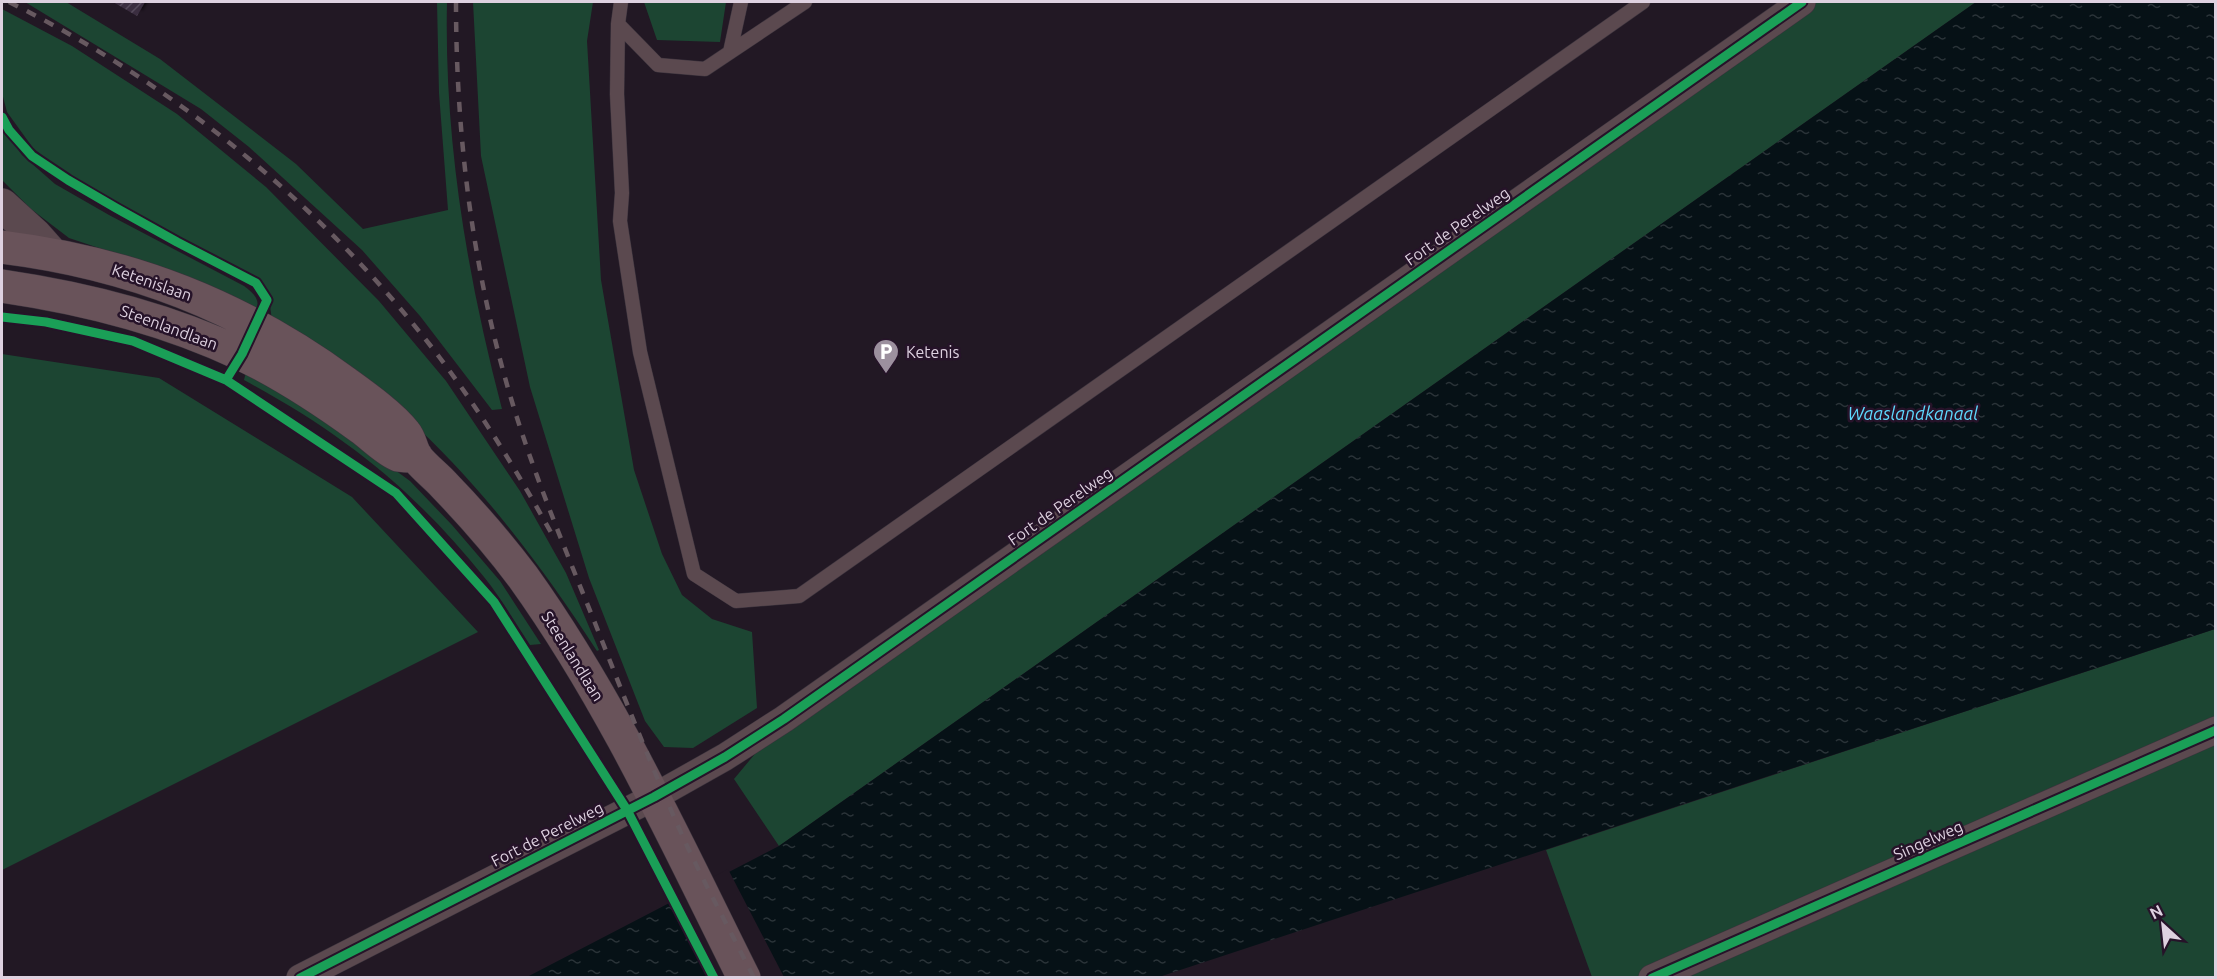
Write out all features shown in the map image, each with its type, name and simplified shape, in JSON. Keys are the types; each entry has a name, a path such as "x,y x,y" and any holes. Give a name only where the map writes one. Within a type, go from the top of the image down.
{"main road":[{"name":"Ketenislaan","path":"2,248 51,253 151,279 256,325 292,346"},
{"name":"Steenlandlaan","path":"2,286 105,305 163,322 242,354 363,428 397,454 416,456"},
{"name":"Steenlandlaan","path":"292,346 372,402 406,433 416,456 522,576 554,623 605,708 654,797 744,978"}],"street":[{"name":"Fort de Perelweg","path":"300,978 654,797 725,757 784,719 1802,2"},
{"path":"2,205 51,253"},
{"name":"Singelweg","path":"1652,978 2216,730"}],"lane":[{"path":"621,2 618,24 617,94 622,193 620,221 640,352 694,574 736,601 799,596 1643,2"},
{"path":"730,52 741,2"},
{"path":"618,24 658,65 705,69 805,2"}],"green space":[{"path":"25,2 66,2 160,59 296,164 363,229 448,210 439,93 437,2 447,2 449,105 460,207 478,309 502,409 492,410 420,316 362,250 249,147 201,109"},
{"path":"473,2 593,2 587,41 601,280 634,470 662,554 682,595 712,619 752,632 757,708 693,748 664,747 645,721 589,578 530,387 481,156"},
{"path":"644,2 726,2 720,42 657,40"},
{"path":"1802,2 1976,2 779,846 734,779 784,719"},
{"path":"2,9 72,46 177,114 266,187 379,301 446,381 520,491 566,573 599,650 597,651 509,528 460,470 401,413 272,320 268,292 250,275 65,174 33,148 7,112 2,93"},
{"path":"2,127 22,155 55,184 244,286 257,300 256,311 126,257 69,238 31,209 2,180"},
{"path":"2,354 159,378 352,497 478,632 2,870"},
{"path":"246,372 294,396 410,481 500,581 541,644 530,645 484,577 453,540 401,488 333,434 244,380"},
{"path":"2215,629 2215,977 1592,977 1546,850"}],"water":[{"name":"Waaslandkanaal","path":"1976,2 2215,2 2215,629 1159,977 525,978 779,846"}],"pier":[{"path":"728,869 784,977 707,977 667,900"}],"building":[{"path":"113,2 145,2 137,16"}],"railway":[{"path":"9,2 71,35 131,72 189,112 245,155 348,251 396,303 456,380 500,446 554,538"},
{"path":"456,2 463,155 477,256 499,356 513,405 531,461 652,764 688,848 754,978"}],"cycle path":[{"path":"300,978 654,797 725,757 784,719 1802,2"},
{"path":"2,117 9,130 32,156 68,180 177,242 256,283 267,300 242,354 226,380 396,493 494,602 627,810 714,978"},
{"path":"2,317 46,322 133,341 226,380"},
{"path":"1652,978 2216,730"}],"place":[{"name":"Ketenis","path":"886,375"}]}
